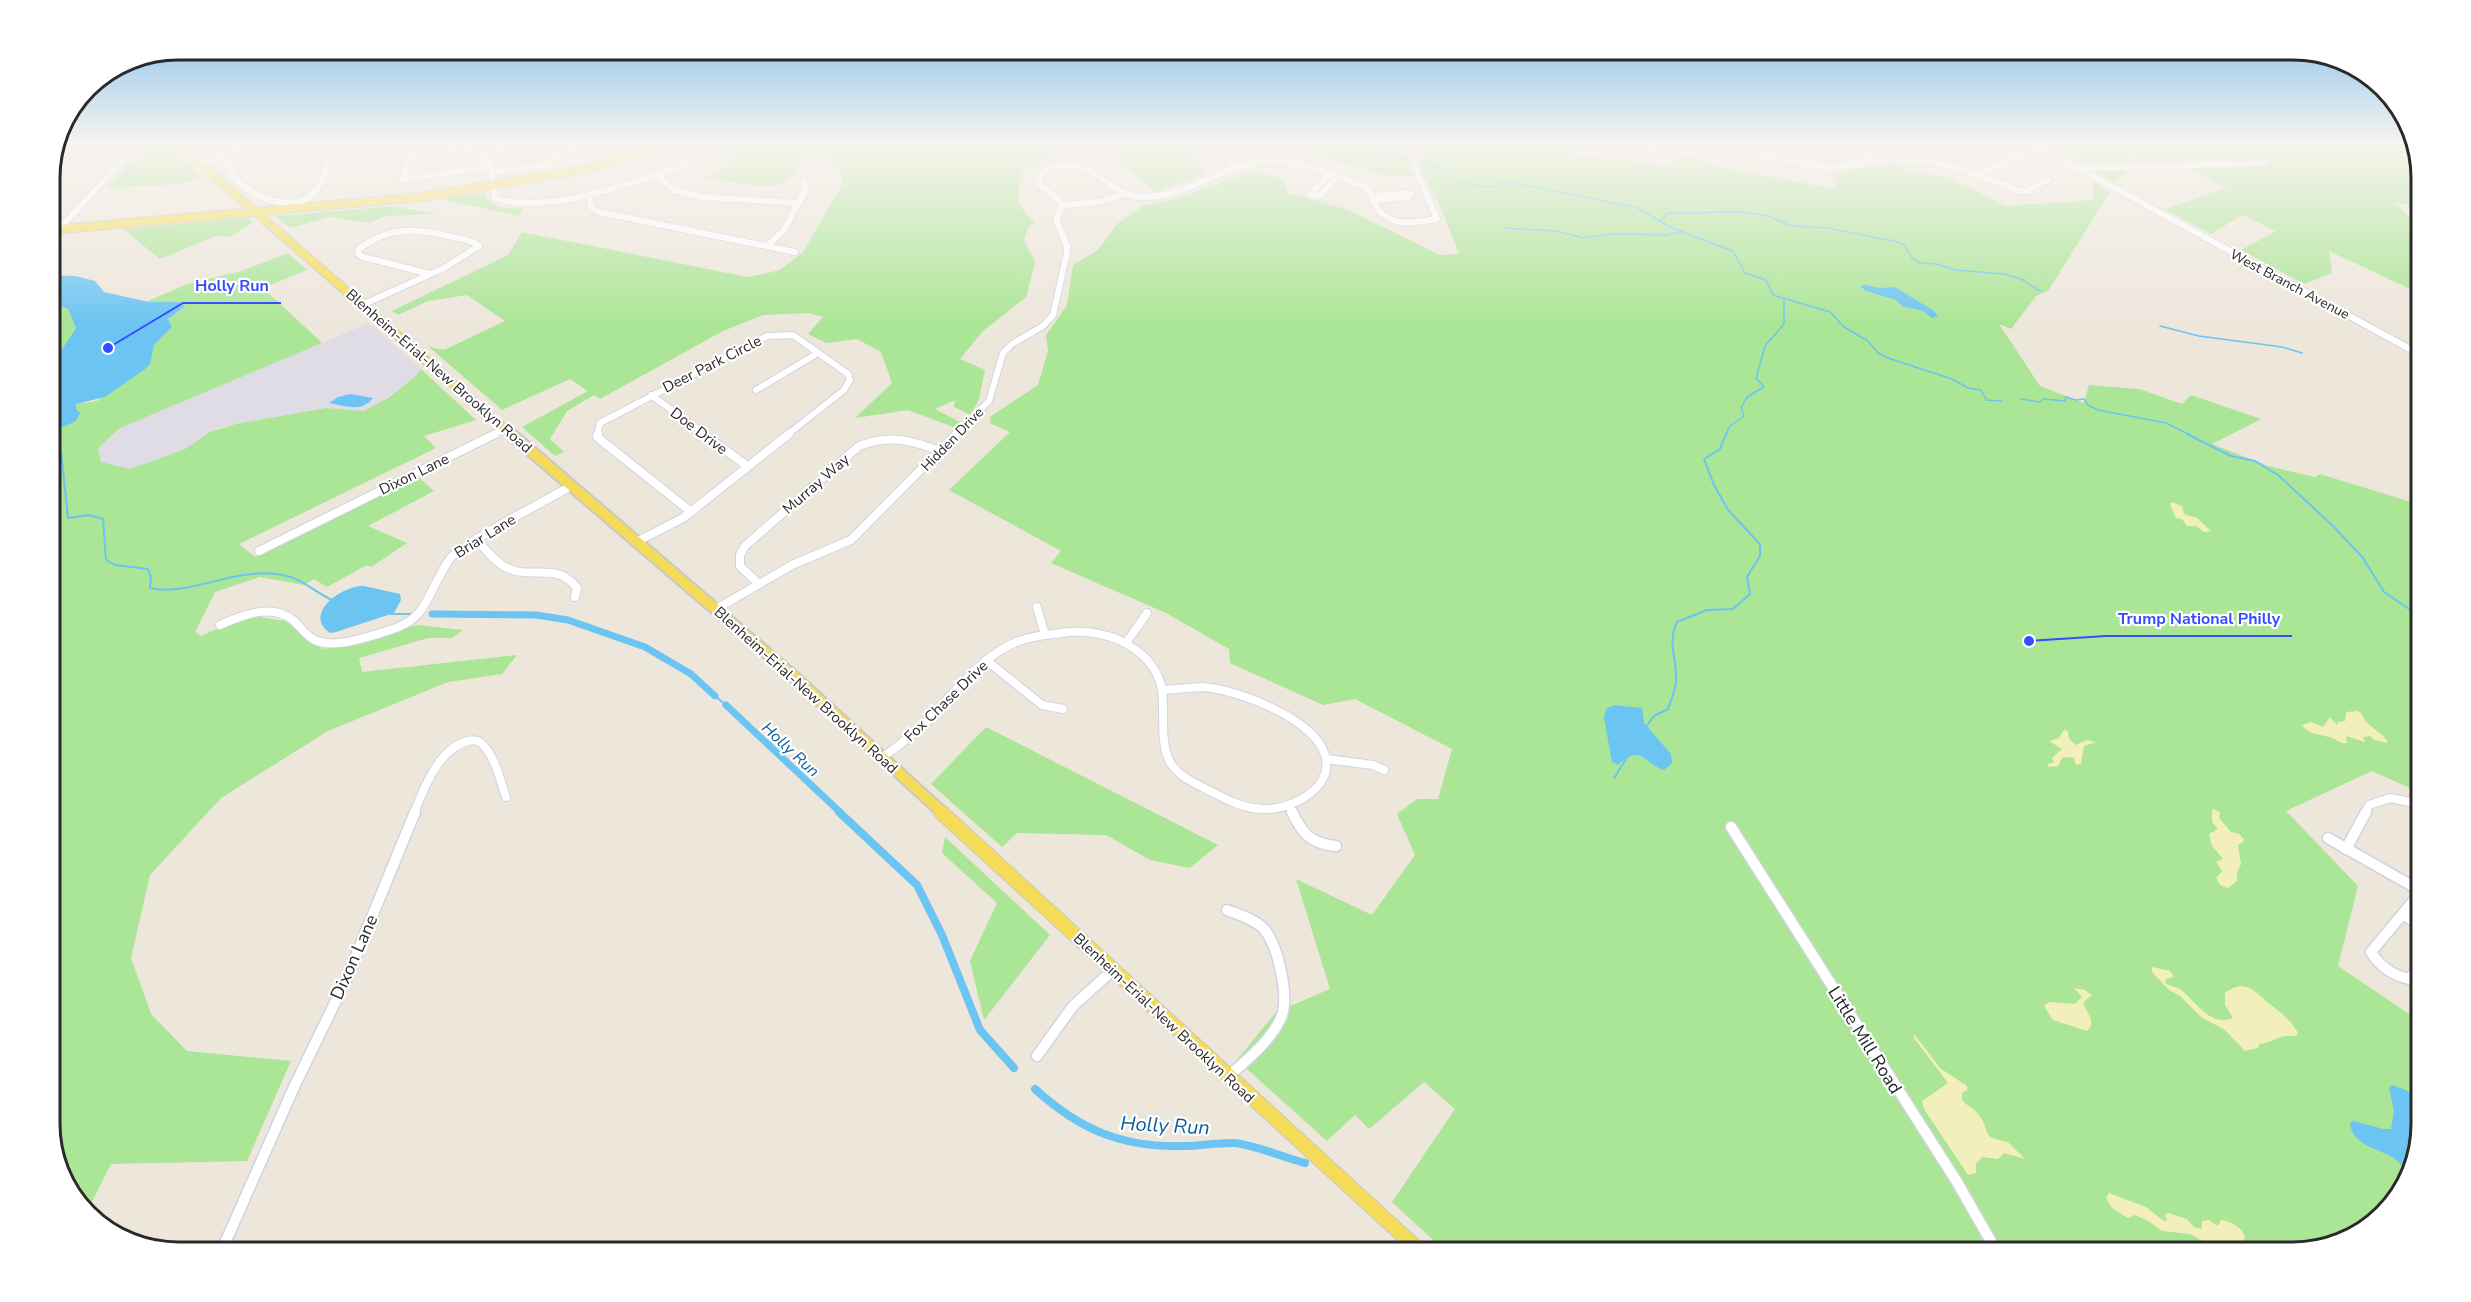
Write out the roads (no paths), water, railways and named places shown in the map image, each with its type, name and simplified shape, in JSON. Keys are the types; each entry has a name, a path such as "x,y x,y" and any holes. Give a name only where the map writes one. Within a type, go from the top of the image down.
{"main road":[{"path":"226,215 242,209 244,204"},
{"name":"Blenheim-Erial-New Brooklyn Road","path":"247,204 505,429 716,609 1410,1242"},
{"path":"60,229 360,204"},
{"path":"277,228 274,223 275,218 294,210"}],"street":[{"path":"60,229 83,204"},
{"path":"507,204 533,204"},
{"path":"591,204 592,208 599,212 795,252"},
{"path":"767,246 784,230 799,204"},
{"path":"1062,205 1078,204"},
{"path":"1376,204 1380,212 1394,220 1410,222 1437,219 1431,204"},
{"name":"West Branch Avenue","path":"2143,204 2411,350"},
{"name":"Hidden Drive","path":"716,609 794,564 852,540 989,400 1003,353 1012,344 1043,326 1053,315 1067,253 1067,246 1056,219 1062,205"},
{"path":"362,305 472,254 479,246 474,242 425,230 408,229 386,234 359,249 358,254 363,257 430,273"},
{"name":"Deer Park Circle","path":"638,541 690,511 747,466 846,387 850,378 848,374 793,335 767,336 604,419 598,426 597,438 690,511"},
{"path":"756,390 818,353"},
{"name":"Doe Drive","path":"651,395 747,466"},
{"name":"Dixon Lane","path":"259,551 505,429"},
{"name":"Murray Way","path":"759,584 740,566 740,555 745,546 860,446 875,439 889,437 913,440 940,451"},
{"name":"Briar Lane","path":"220,625 259,612 278,613 292,619 309,639 325,644 337,643 408,624 416,619 424,609 447,561 455,553 571,486"},
{"path":"476,539 509,569 554,572 568,576 577,588 575,597"},
{"path":"1037,608 1045,635"},
{"path":"1126,643 1147,613"},
{"name":"Fox Chase Drive","path":"882,758 920,728 986,660 1012,644 1045,635 1094,632 1126,643 1139,651 1151,664 1161,682 1166,753 1175,771 1251,808 1268,810 1289,806 1312,794 1324,778 1326,759"},
{"path":"986,660 1042,705 1063,709"},
{"path":"1161,690 1207,687 1233,692 1311,730 1320,742 1326,759 1373,765 1384,770"},
{"name":"Dixon Lane","path":"225,1242 295,1085 346,980 426,784 449,752 461,743 474,740 480,742 491,756 506,797"},
{"path":"2346,849 2369,805 2390,798 2411,802"},
{"path":"1289,806 1304,836 1314,843 1336,846"},
{"name":"Little Mill Road","path":"1731,827 1957,1182 1991,1242"},
{"path":"2328,838 2411,885"},
{"path":"2411,904 2371,952 2376,962 2396,976 2409,979 2411,976"},
{"path":"1227,910 1255,922 1269,937 1279,965 1284,1004 1282,1016 1274,1028 1228,1077"},
{"path":"2403,914 2411,919"},
{"path":"1037,1056 1073,1006 1113,970"}],"water":[{"path":"60,275 95,281 104,292 149,302 180,302 185,306 168,319 172,327 154,345 150,364 145,369 105,397 76,404 76,409 80,413 76,421 60,428 60,352 76,328 68,309 60,306"},
{"path":"1860,286 1881,288 1895,287 1934,311 1938,316 1932,318 1923,311 1902,306 1896,300 1866,291"},
{"path":"350,394 373,398 358,407 329,403 338,397"},
{"path":"364,586 400,594 401,600 394,613 330,633 320,618 328,602 345,590"},
{"path":"1614,705 1642,708 1644,723 1671,754 1672,763 1664,770 1638,755 1626,758 1618,765 1612,762 1604,718 1606,709"},
{"path":"2392,1085 2411,1094 2410,1139 2403,1167 2395,1159 2360,1141 2355,1136 2350,1123 2354,1121 2391,1129 2394,1111 2389,1088"}],"waterway":[{"path":"1617,204 1638,208 1672,228 1733,251 1745,273 1766,280 1773,295 1830,312 1844,327 1868,341 1878,353 1952,379 1968,388 1981,390 1986,400 2002,401"},
{"path":"1661,221 1667,213 1743,212 1768,216 1791,226 1827,228 1898,242 1904,245 1913,259 1921,263 1937,264 1955,270 2004,274 2021,279 2040,291"},
{"path":"1503,228 1556,231 1583,238 1614,234 1666,235 1681,232"},
{"path":"1726,435 1729,427 1744,416 1741,408 1747,397 1764,387 1756,378 1765,346 1784,324 1784,300"},
{"path":"2160,326 2199,336 2282,347 2302,353"},
{"path":"2021,399 2040,402 2044,399 2065,401 2066,397 2076,400 2084,399 2088,405 2098,410 2166,423 2190,435"},
{"path":"1645,728 1654,716 1668,709 1674,691 1676,672 1673,637 1677,622 1707,610 1733,609 1750,594 1747,577 1760,556 1760,544 1728,510 1714,485 1704,459 1720,449 1726,434"},
{"path":"2187,434 2231,456 2255,461 2278,475 2332,525 2363,558 2384,592 2411,610"},
{"name":"Holly Run","path":"60,449 68,518 89,515 103,519 106,560 115,565 148,569 151,577 150,588 165,590 181,588 248,574 265,573 296,579 332,600"},
{"name":"Holly Run","path":"391,614 410,614"},
{"name":"Holly Run","path":"432,614 536,615 568,620 645,647 691,674 715,696"},
{"name":"Holly Run","path":"715,696 726,705"},
{"name":"Holly Run","path":"726,705 841,813"},
{"path":"1614,778 1628,756"},
{"name":"Holly Run","path":"839,812 917,885 942,935 980,1030 1014,1068"},
{"name":"Holly Run","path":"1035,1089 1086,1126 1122,1140 1162,1146 1235,1143 1305,1163"}],"place":[{"name":"Holly Run","path":"108,348"},
{"name":"Trump National Philly","path":"2029,641"}]}
